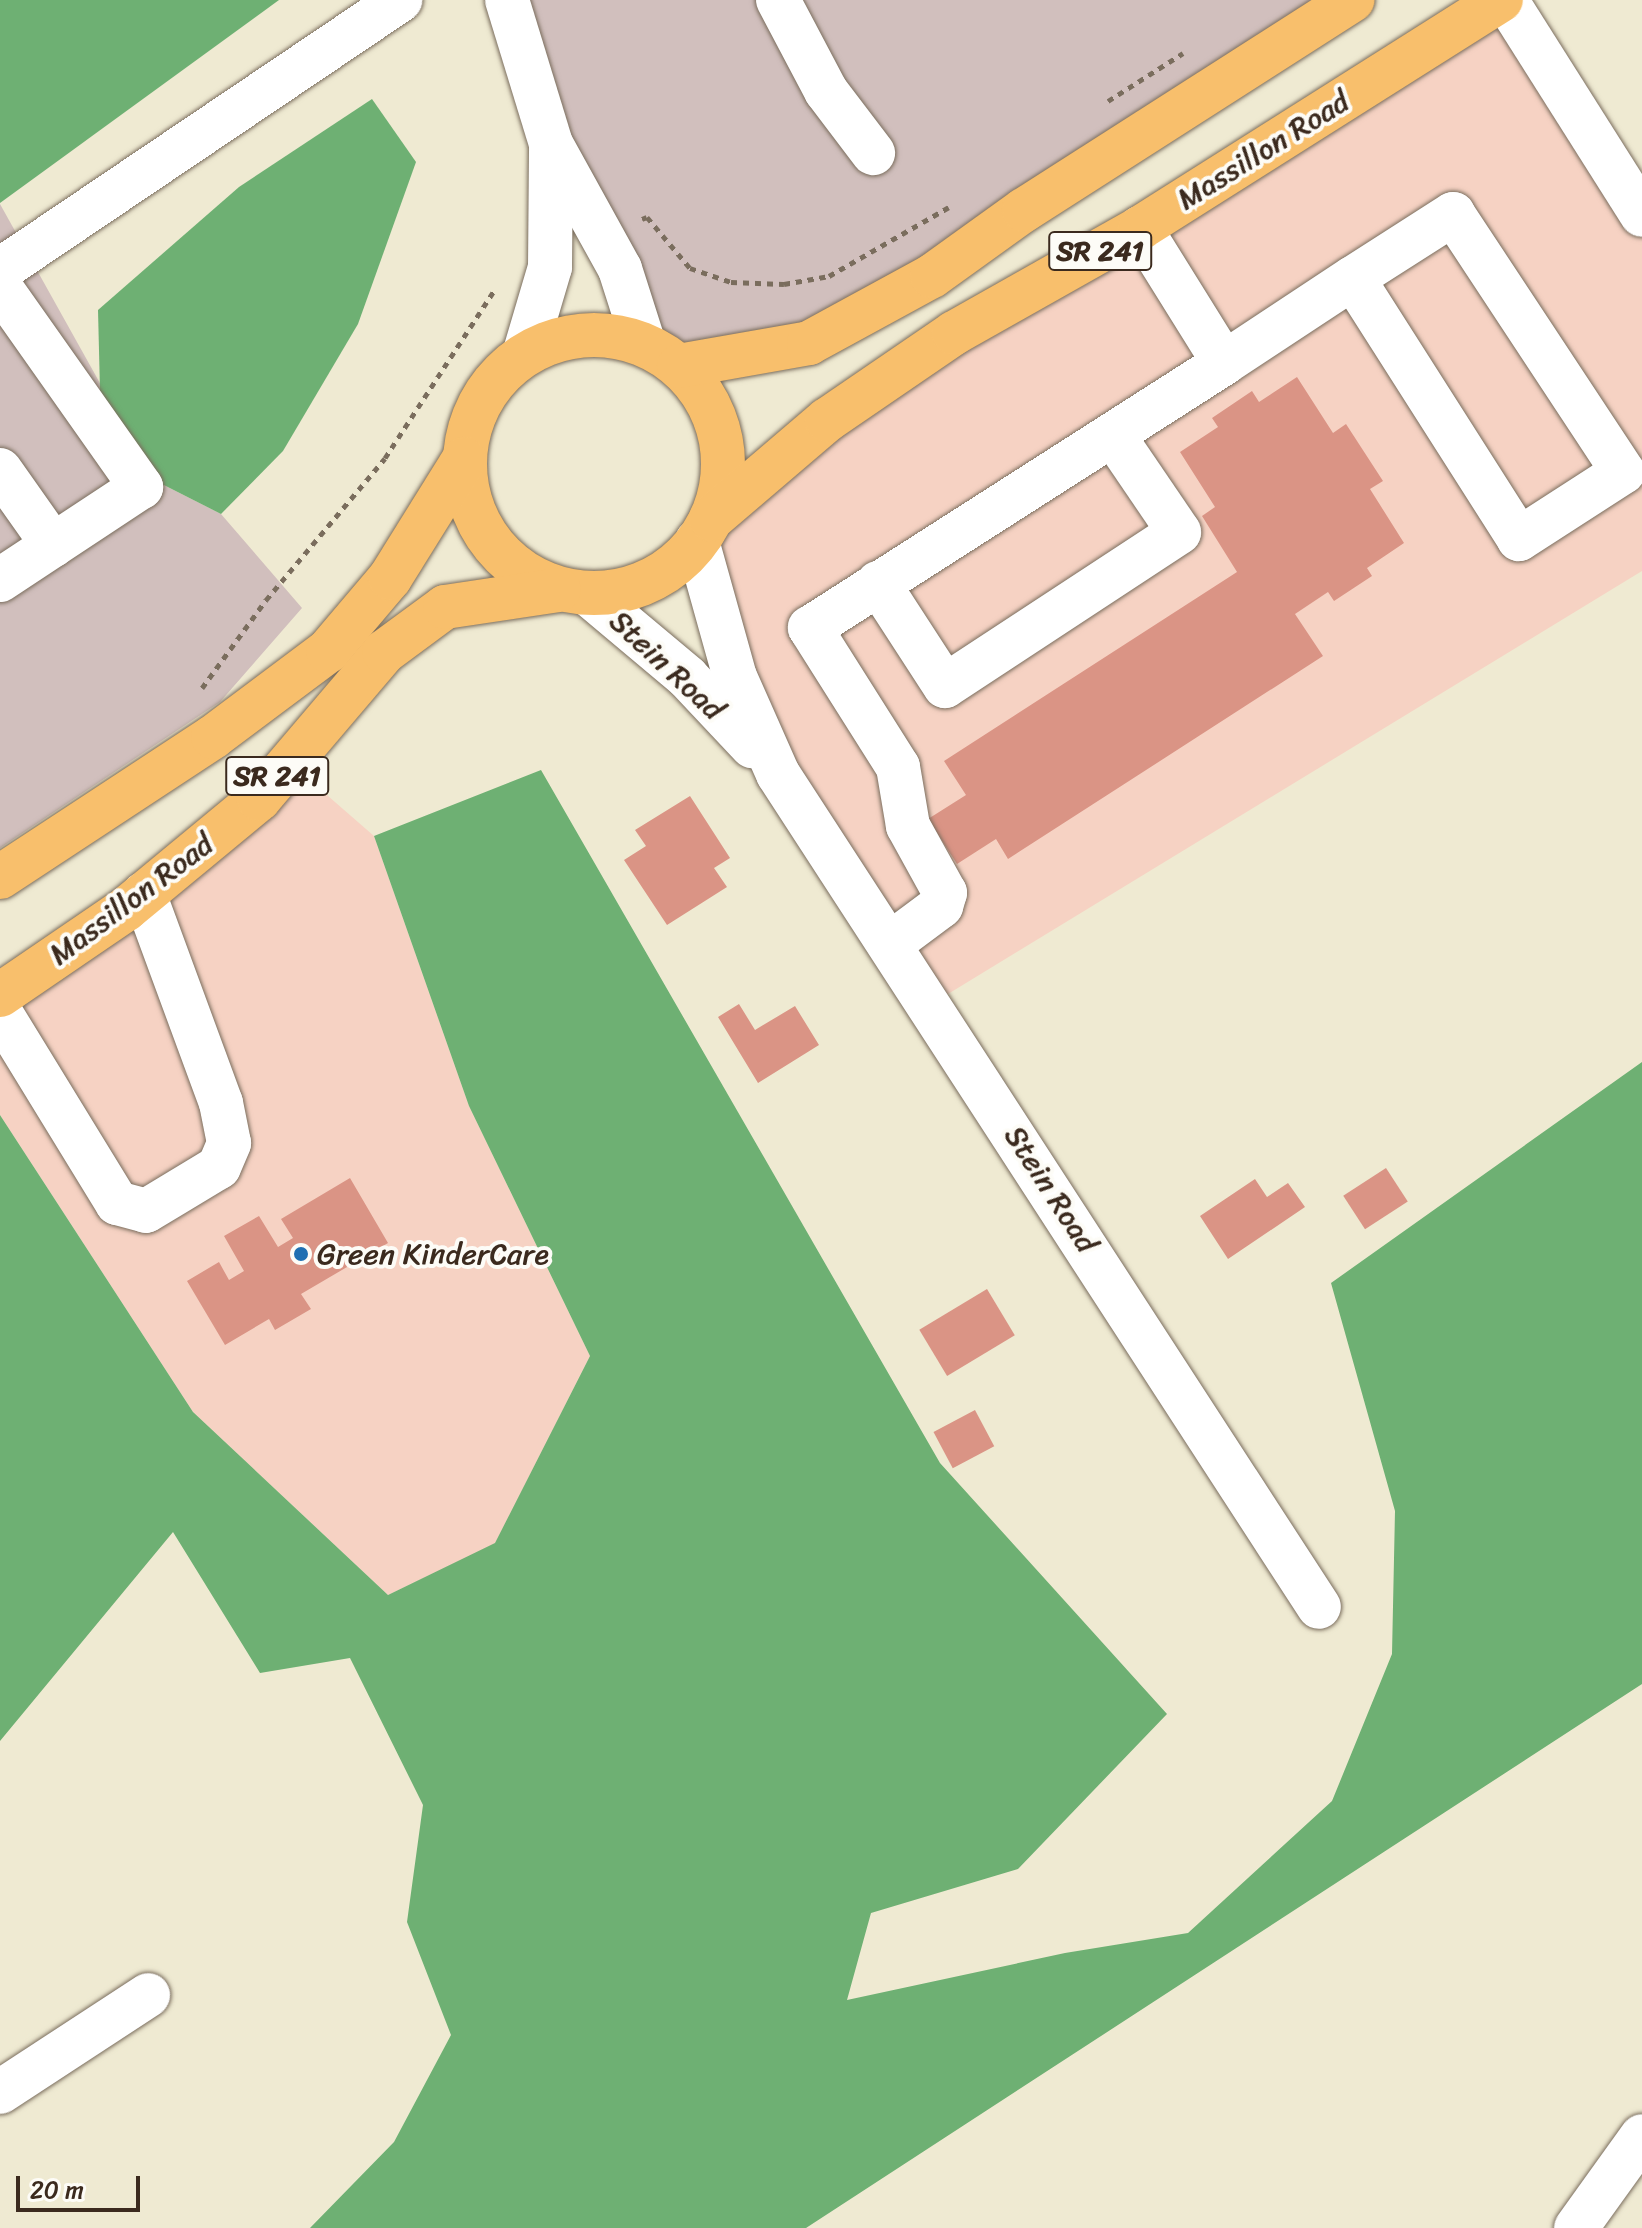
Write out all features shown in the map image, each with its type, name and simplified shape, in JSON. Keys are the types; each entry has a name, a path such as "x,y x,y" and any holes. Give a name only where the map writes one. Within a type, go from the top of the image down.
{"main road":[{"name":"SR 241","path":"464,459 480,406 493,382 524,355 562,338 603,335 661,355 809,343 932,276 1024,210 1353,0"},
{"name":"Massillon Road","path":"704,530 827,420 954,333 1140,228 1504,0"},
{"path":"661,355 705,398 721,439 723,483 704,530"},
{"path":"464,459 469,500 488,539 520,571 573,591"},
{"path":"0,877 213,737 328,651 390,578 464,459"},
{"name":"SR 241","path":"573,591 603,595 646,584 683,560 704,530"},
{"name":"Massillon Road","path":"0,995 144,894 259,799 384,652 445,607 573,591"}],"street":[{"path":"0,270 401,0"},
{"path":"507,0 551,144 620,269 661,355"},
{"path":"778,0 826,91 873,153"},
{"path":"1504,0 1642,215"},
{"path":"524,355 550,267 551,144"},
{"path":"890,944 941,906 945,893 941,878 908,826 898,767 810,628 878,583 1113,435 1353,278 1453,214 1623,472 1519,539 1353,278"},
{"path":"1140,228 1224,363"},
{"path":"0,287 141,487 0,580"},
{"path":"878,583 945,686 1179,532 1113,435"},
{"path":"0,470 53,545"},
{"name":"Stein Road","path":"704,530 735,677 778,774 1319,1607"},
{"name":"Stein Road","path":"573,591 687,677 778,774"},
{"path":"0,1012 117,1203 146,1211 219,1167 229,1143 221,1103 144,894"},
{"path":"0,2092 148,1995"},
{"path":"1576,2228 1642,2136"}],"shaded area":[{"path":"507,0 1353,0 932,276 679,366 644,344"},
{"path":"1501,0 1642,215 1642,571 930,1005 778,774 711,519"},
{"path":"0,204 154,480 221,514 302,608 220,702 0,848"},
{"path":"289,762 374,836 469,1106 590,1356 495,1544 388,1595 193,1412 0,1115 0,995"}],"green space":[{"path":"0,0 279,0 0,203"},
{"path":"372,99 416,162 358,324 283,451 221,514 154,480 100,391 98,310 239,187"},
{"path":"541,770 940,1463 1167,1714 1018,1869 871,1913 847,2000 1065,1953 1188,1933 1332,1801 1392,1654 1395,1511 1331,1283 1642,1062 1642,1684 806,2228 310,2228 394,2142 451,2035 407,1922 423,1805 350,1658 260,1673 173,1532 0,1741 0,1115 193,1412 388,1595 495,1543 590,1356 469,1106 374,836"}],"building":[{"path":"1297,377 1333,433 1346,424 1383,481 1370,489 1404,543 1367,568 1372,576 1334,601 1328,592 1295,614 1323,656 1008,859 996,839 957,864 928,819 966,795 944,761 1237,572 1202,516 1215,507 1180,452 1218,427 1212,418 1252,391 1259,402"},
{"path":"690,796 730,858 714,868 727,887 667,925 624,860 646,846 635,830"},
{"path":"739,1004 755,1030 795,1006 819,1045 758,1083 718,1017"},
{"path":"1386,1168 1408,1202 1365,1229 1343,1196"},
{"name":"Green KinderCare","path":"350,1178 388,1243 301,1294 311,1309 275,1330 269,1319 225,1345 187,1281 219,1262 229,1280 244,1271 224,1236 259,1216 278,1247 293,1238 281,1219"},
{"path":"1255,1179 1267,1197 1288,1183 1305,1207 1228,1259 1200,1216"},
{"path":"987,1289 1015,1335 947,1376 919,1330"},
{"path":"975,1410 994,1446 953,1468 934,1432"}],"place":[{"name":"Green KinderCare","path":"301,1254"}]}
